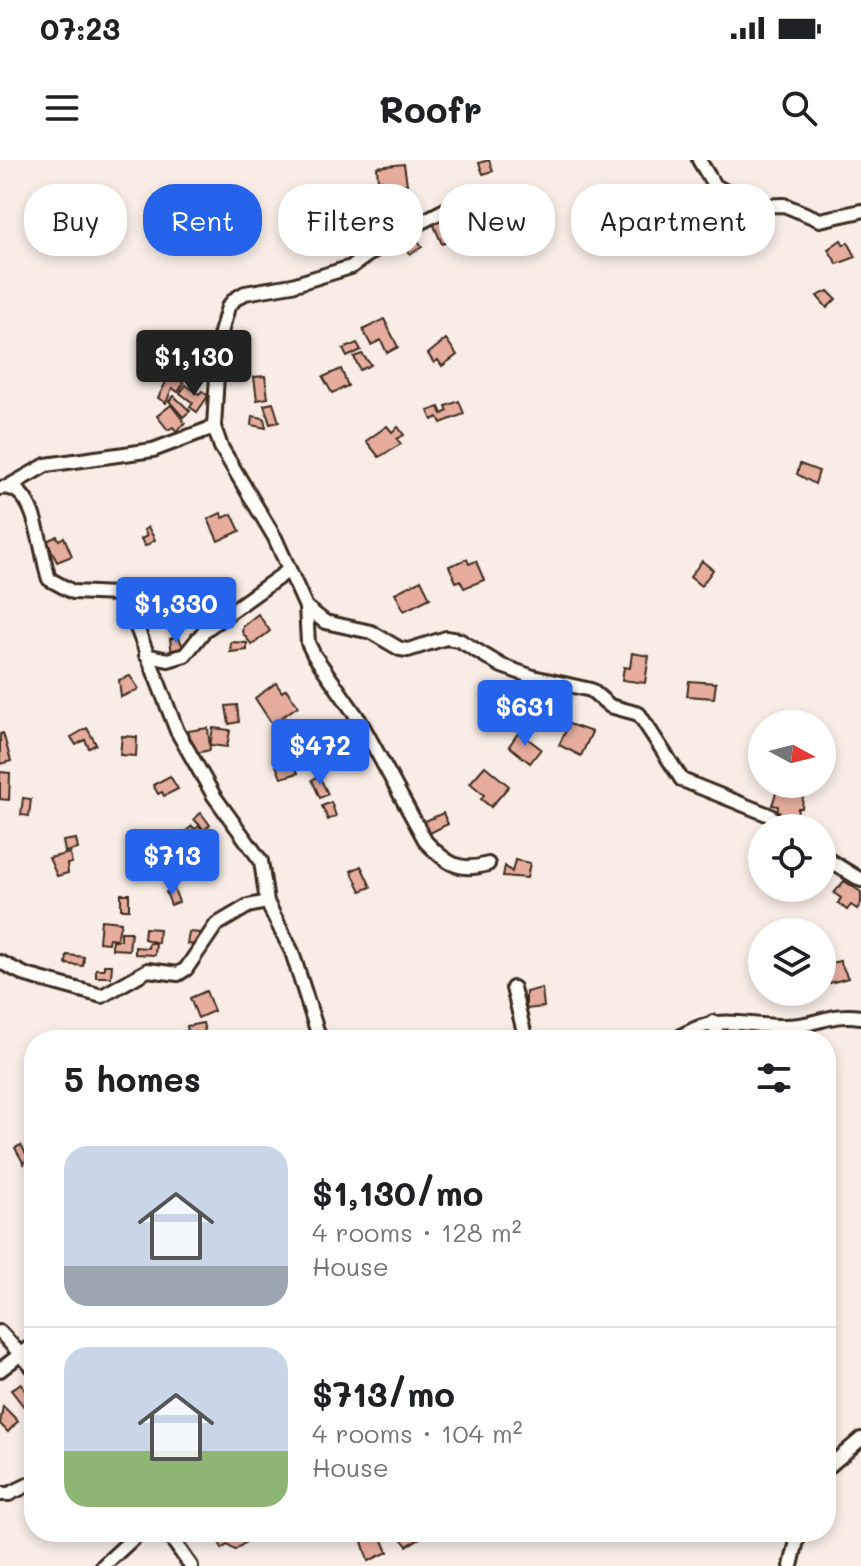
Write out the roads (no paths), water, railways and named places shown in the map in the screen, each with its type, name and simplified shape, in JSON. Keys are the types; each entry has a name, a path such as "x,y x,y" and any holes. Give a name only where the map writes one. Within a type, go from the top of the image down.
{"street":[{"path":"699,160 714,185 751,206 784,205 820,220 861,211"},
{"path":"439,213 394,236 351,267 292,285 245,293 235,299 228,307 219,340 214,427 221,447 275,538 306,607 306,632 314,655 360,721 426,842 440,857 456,866 469,870 488,864"},
{"path":"4,487 46,465 153,450 214,427"},
{"path":"4,487 20,491 35,518 49,579 73,592 116,594 132,615 177,731 221,807 261,861 267,902 292,952 317,1030"},
{"path":"146,655 168,660 185,655 205,630 289,570"},
{"path":"306,607 325,622 371,632 400,649 408,650 436,640 459,640 513,670 591,690 610,706 639,714 682,780 767,814"},
{"path":"836,865 861,880"},
{"path":"0,962 26,975 102,996 148,970 178,974 186,969 216,925 231,913 267,902"},
{"path":"513,988 524,1030"},
{"path":"696,1030 713,1022 793,1025 829,1016 861,1017"},
{"path":"713,1022 716,1030"},
{"path":"0,1332 24,1356"},
{"path":"0,1370 22,1354"},
{"path":"836,1460 861,1439"},
{"path":"0,1494 9,1494 24,1487"},
{"path":"103,1566 129,1542"},
{"path":"174,1542 191,1566"},
{"path":"791,1566 797,1542"}]}
